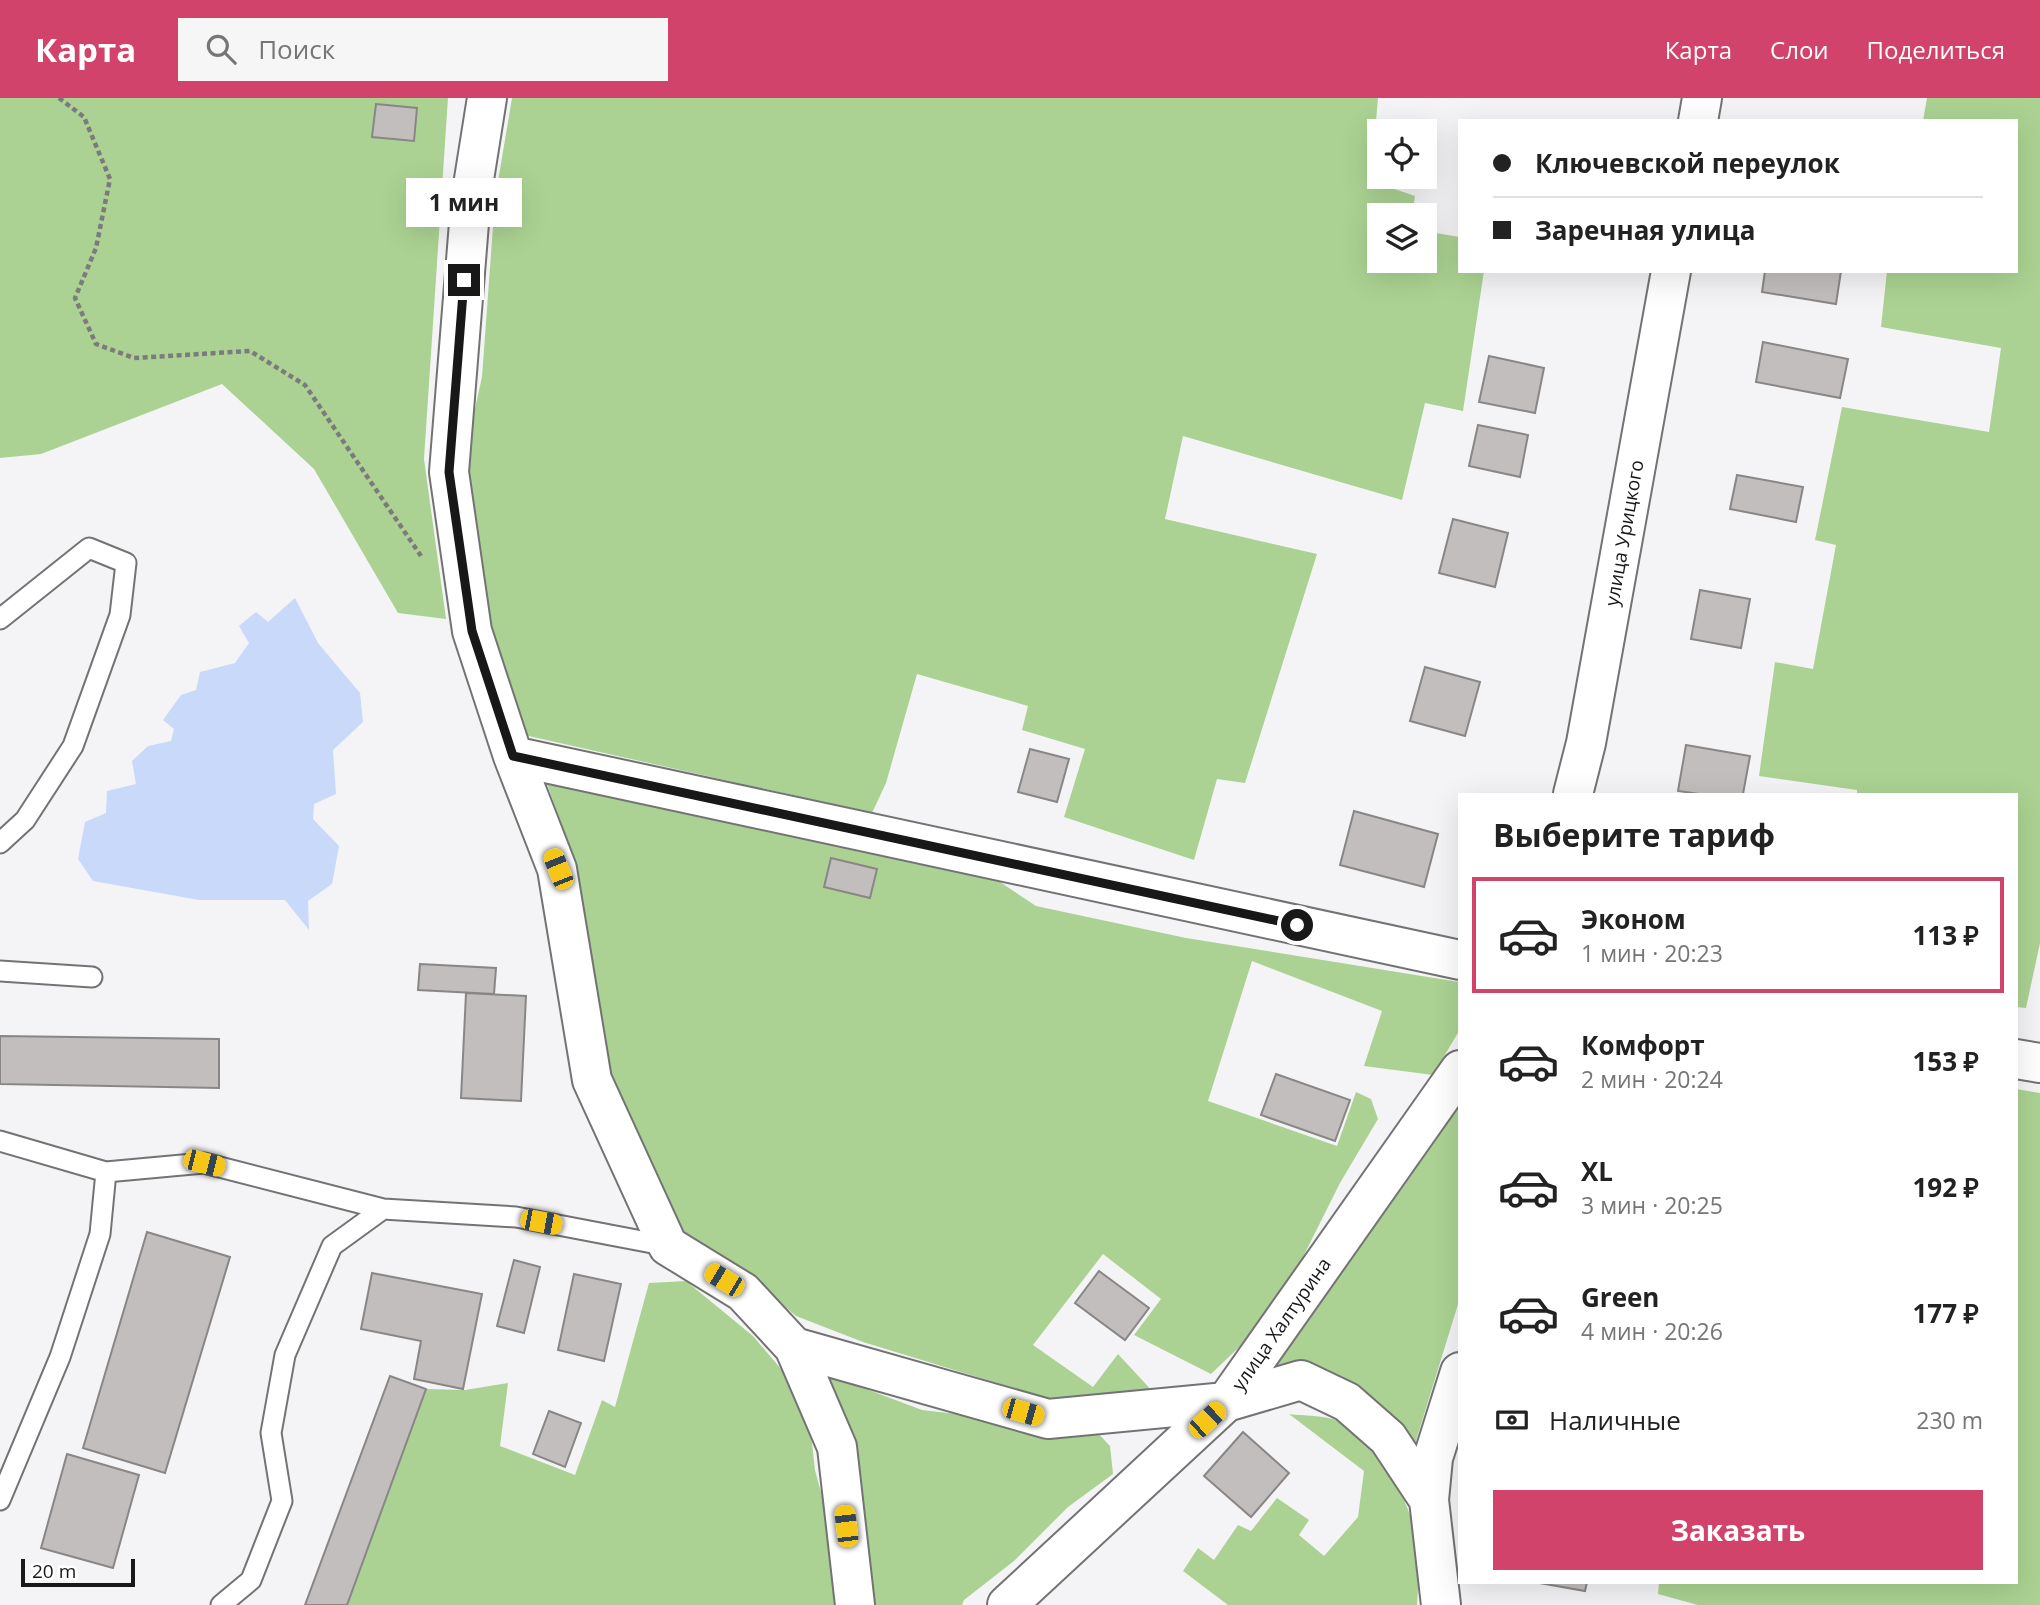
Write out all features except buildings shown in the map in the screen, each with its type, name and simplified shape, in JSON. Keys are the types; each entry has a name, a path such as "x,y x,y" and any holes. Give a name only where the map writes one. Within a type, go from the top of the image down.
{"street":[{"path":"487,98 471,198 449,472 472,631 513,756 558,869 592,1080 668,1246 743,1292 794,1347 837,1447 855,1605"},
{"path":"1698,119 1702,98"},
{"name":"улица Урицкого","path":"1573,793 1586,743 1671,273"},
{"path":"513,756 1458,960"},
{"path":"2018,1059 2040,1063"},
{"name":"улица Халтурина","path":"1007,1605 1226,1402 1458,1073"},
{"path":"794,1347 1048,1419 1226,1402 1301,1380 1347,1402 1388,1438 1429,1500"},
{"path":"1441,1605 1429,1500 1433,1458 1458,1378"}],"lane":[{"path":"0,620 89,548 126,563 120,615 73,746 25,820 0,843"},
{"path":"0,971 92,977"},
{"path":"0,1141 107,1172 204,1163 383,1209 516,1217 668,1246"},
{"path":"0,1500 60,1357 92,1259 100,1234 107,1172"},
{"path":"221,1605 251,1580 282,1501 271,1433 285,1355 332,1246 383,1209"}],"path":[{"path":"59,98 84,117 110,179 96,248 75,298 96,344 134,358 250,351 305,385 426,564"}],"green space":[{"path":"0,98 448,98 424,459 446,619 398,613 314,469 222,384 41,454 0,458"},
{"path":"512,98 1378,98 1376,119 1367,119 1367,189 1394,189 1415,196 1414,203 1367,203 1367,273 1437,273 1437,233 1458,237 1458,273 1484,273 1463,411 1425,403 1402,500 1183,436 1165,519 1317,554 1245,783 1217,779 1194,860 1064,817 1085,749 1022,730 1028,706 917,674 886,783 872,813 524,735 495,661 464,458 482,377 495,199"},
{"path":"1927,98 2040,98 2040,943 2026,1008 2018,1007 2018,793 1857,793 1857,790 1759,776 1775,662 1813,669 1836,545 1815,540 1842,407 1989,432 2001,348 1881,327 1887,273 2018,273 2018,119 1923,119"},
{"path":"546,781 997,880 1036,906 1186,938 1458,982 1458,1033 1433,1075 1364,1066 1382,1011 1252,961 1208,1101 1337,1146 1356,1092 1371,1099 1378,1119 1340,1183 1301,1261 1256,1331 1211,1374 1134,1335 1161,1299 1103,1254 1033,1345 1093,1387 1118,1354 1155,1394 1069,1405 863,1342 796,1316 750,1277 683,1233 605,1068 575,862"},
{"path":"2018,1089 2040,1093 2040,1605 1698,1605 1658,1594 1659,1584 2018,1584"},
{"path":"1458,1093 1458,1304 1414,1447 1263,1376"},
{"path":"686,1281 753,1336 792,1382 810,1425 815,1470 830,1526 842,1605 347,1605 426,1389 465,1390 508,1383 500,1446 575,1475 602,1400 615,1407 649,1283"},
{"path":"821,1372 922,1410 1095,1430 1110,1446 1113,1474 1068,1507 1014,1561 964,1600 962,1605 873,1605 860,1474"},
{"path":"1289,1414 1338,1421 1362,1440 1388,1472 1399,1489 1413,1525 1418,1562 1417,1605 1228,1605 1183,1571 1198,1548 1214,1560 1238,1525 1251,1531 1277,1498 1309,1520 1299,1535 1324,1556 1358,1517 1364,1471"}],"water":[{"path":"295,598 318,643 360,693 363,722 333,750 336,794 314,804 313,819 339,846 332,884 308,901 309,930 285,900 199,900 93,881 78,859 85,822 106,813 107,791 136,784 132,761 148,746 171,741 174,729 163,720 181,695 196,690 200,672 235,663 249,643 239,626 256,612 268,622"}],"route":[{"path":"464,280 449,472 472,631 513,756 1297,925"}]}
